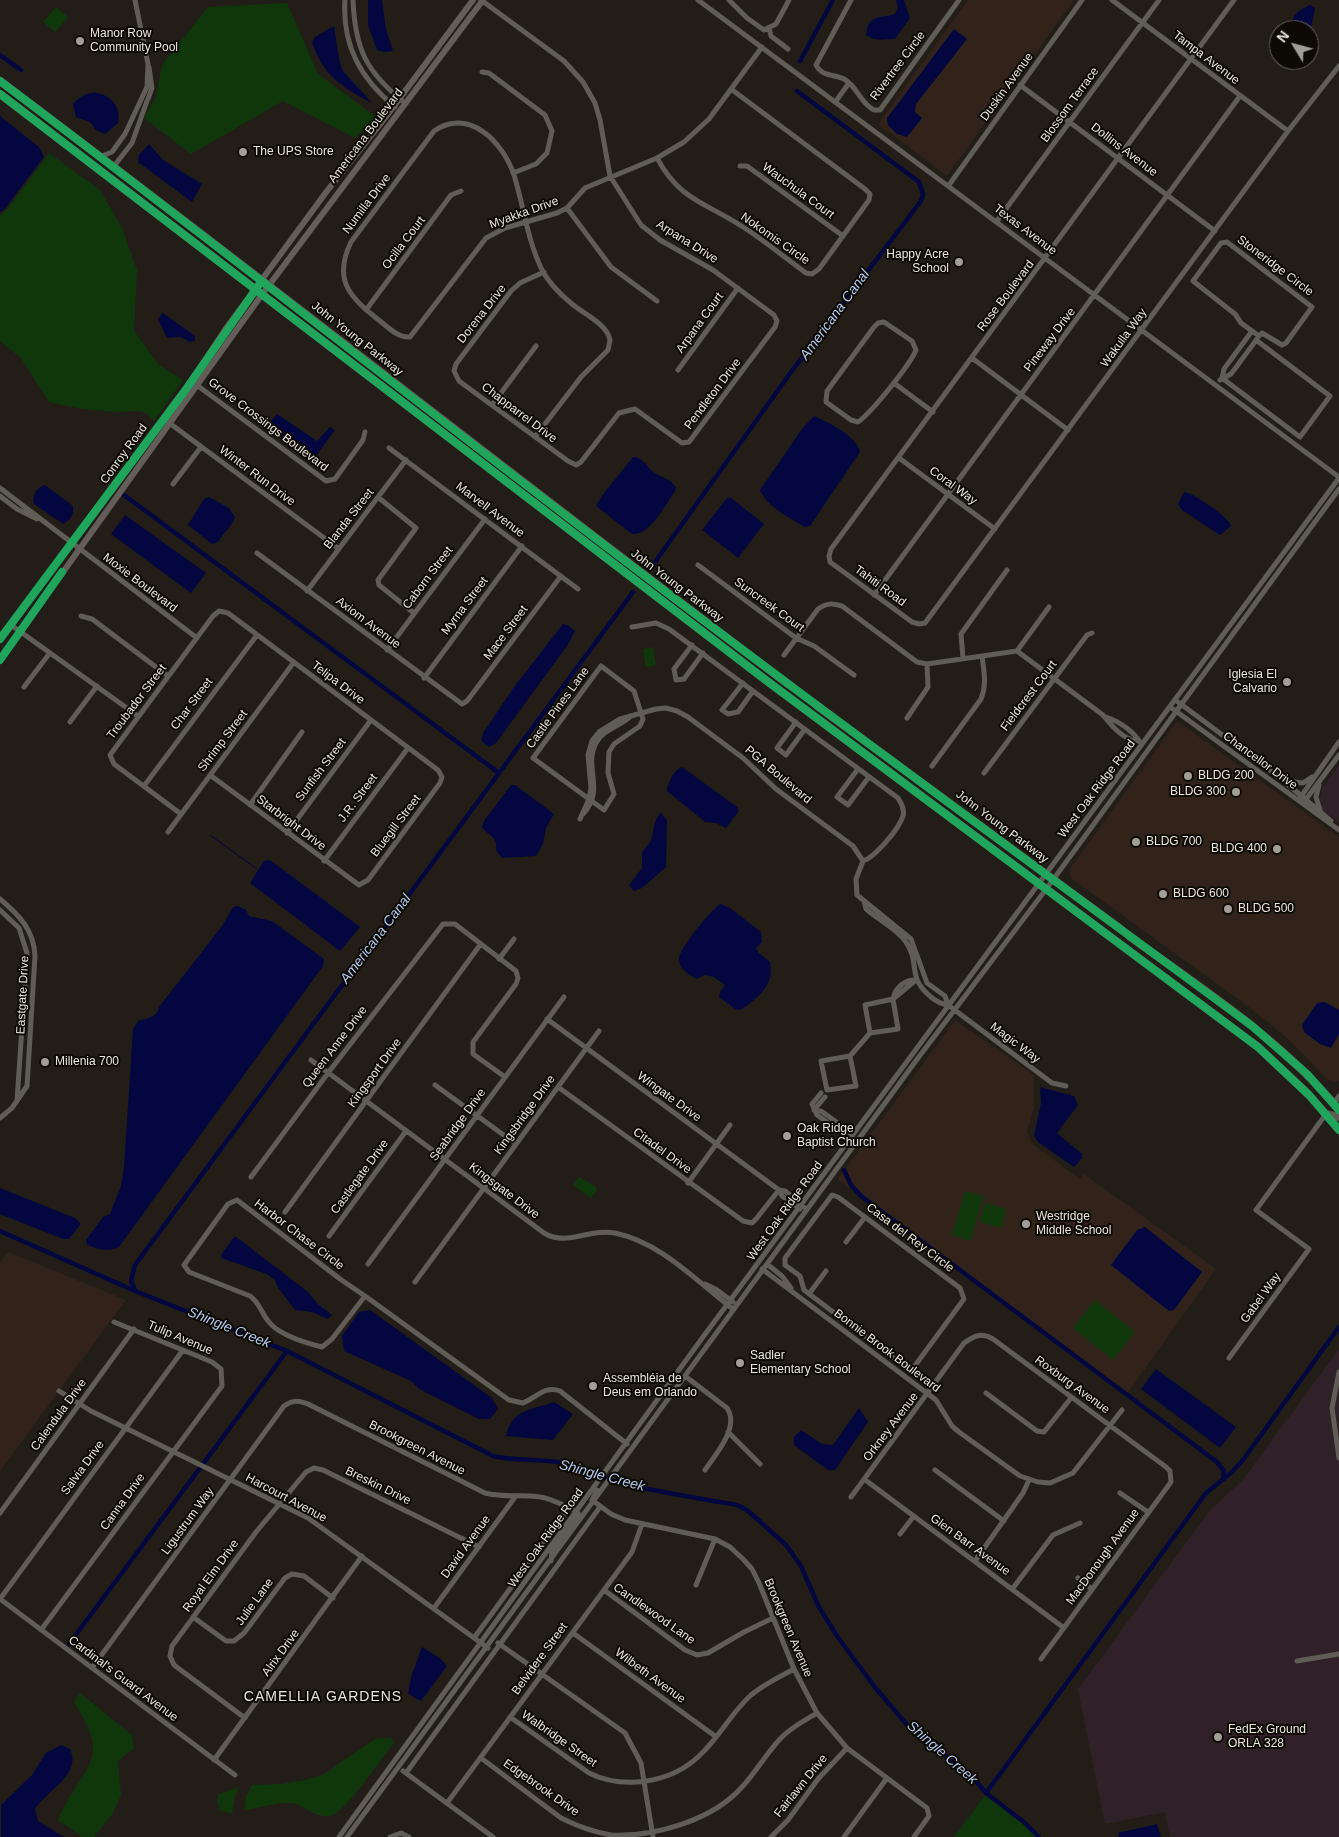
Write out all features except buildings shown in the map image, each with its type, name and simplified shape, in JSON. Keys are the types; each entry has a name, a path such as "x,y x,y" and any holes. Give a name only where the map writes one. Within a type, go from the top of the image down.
{"highway":[{"name":"John Young Parkway","path":"0,81 102,156 569,519 788,684"},
{"name":"John Young Parkway","path":"0,94 767,681 1258,1047 1310,1095 1339,1130"},
{"path":"44,127 57,131 107,168 114,166"},
{"path":"104,172 114,170 129,178"},
{"path":"551,517 562,520 569,519"},
{"path":"767,681 776,680 788,684"},
{"name":"John Young Parkway","path":"816,705 1122,930"},
{"name":"John Young Parkway","path":"1129,936 1267,1038 1306,1074 1336,1107"},
{"path":"1310,1095 1336,1107"},
{"path":"1326,1114 1339,1117"}],"main road":[{"name":"Americana Boulevard","path":"269,285 363,159 473,0"},
{"name":"Americana Boulevard","path":"402,101 482,0"},
{"name":"Americana Boulevard","path":"262,280 356,154 397,108"},
{"path":"356,154 363,159"},
{"path":"327,208 328,191"},
{"name":"Conroy Road","path":"0,639 192,381 262,280"},
{"name":"Conroy Road","path":"0,660 269,285"},
{"name":"John Young Parkway","path":"788,684 816,705"},
{"name":"John Young Parkway","path":"1122,930 1129,936"}],"street":[{"path":"114,166 132,143 152,88 152,76 135,0"},
{"path":"345,0 348,40 356,62 372,86 397,108"},
{"path":"353,0 355,31 364,60 374,76 402,101"},
{"name":"Arpana Drive","path":"482,0 564,61 583,82 595,103 600,120 610,176 641,225 660,240 713,270 774,315 777,321 776,328"},
{"name":"Texas Avenue","path":"698,0 1339,477"},
{"path":"729,0 757,27 764,30 776,24 790,0"},
{"name":"Rivertree Circle","path":"850,0 816,65 829,77 842,78 857,89 868,107 874,110 880,110 958,2"},
{"path":"951,0 958,2"},
{"name":"Duskin Avenue","path":"949,186 1082,0"},
{"name":"Tampa Avenue","path":"1112,0 1288,131"},
{"name":"Blossom Terrace","path":"997,221 1159,0"},
{"name":"Rose Boulevard","path":"829,556 1234,0"},
{"path":"770,28 771,36 788,49"},
{"name":"Myakka Drive","path":"399,336 410,337 486,238 505,228 525,224 567,208 585,188 657,158 694,133 708,119 762,47"},
{"path":"102,156 112,152 133,119 147,87 148,64"},
{"name":"Wakulla Way","path":"925,623 1288,131 1339,66"},
{"path":"482,72 489,73 545,115 552,131 548,153 536,164 513,173 532,249 544,272 563,296 609,334 610,345 608,350 581,377 535,437"},
{"path":"836,101 849,83"},
{"name":"Dollins Avenue","path":"1020,85 1215,230"},
{"name":"Nokomis Circle","path":"657,158 665,172 689,197 742,226 806,273 812,274 819,269 869,200 870,194 865,188 731,89"},
{"name":"Pineway Drive","path":"874,595 1096,295 1240,96"},
{"name":"Numilla Drive","path":"399,336 348,293 344,277 346,254 351,242 434,131 445,123 460,121 472,124 492,140 513,173"},
{"name":"Wauchula Court","path":"740,166 747,166 842,236"},
{"name":"Ocilla Court","path":"366,310 452,195 461,191"},
{"path":"567,208 611,267 657,302"},
{"name":"Stoneridge Circle","path":"1227,242 1312,307 1286,343 1282,345 1262,333 1258,338 1241,323 1236,314 1193,281 1221,243 1227,242"},
{"name":"Dorena Drive","path":"459,381 454,371 456,364 511,291 520,283 544,272"},
{"name":"Arpana Court","path":"678,370 738,288"},
{"path":"878,323 888,324 916,346 914,356 894,383 858,422 826,402 827,391 878,323"},
{"name":"Pendleton Drive","path":"568,461 576,465 581,462 619,413 625,410 635,409 682,443 689,442 776,328"},
{"path":"1222,378 1224,369 1252,331"},
{"path":"1216,385 1222,378 1231,374 1258,338 1330,396 1300,437 1222,378"},
{"path":"492,405 536,346"},
{"path":"972,358 1068,430"},
{"name":"Grove Crossings Boulevard","path":"192,381 326,481 335,479 363,440 365,432"},
{"name":"Chapparrel Drive","path":"459,381 568,461"},
{"path":"894,383 933,412"},
{"name":"Winter Run Drive","path":"164,419 339,549"},
{"path":"173,484 201,447"},
{"name":"Marvell Avenue","path":"389,448 578,589"},
{"name":"Coral Way","path":"899,458 995,529"},
{"name":"Blanda Street","path":"308,591 406,460"},
{"name":"West Oak Ridge Road","path":"339,1837 708,1331 1339,477"},
{"name":"West Oak Ridge Road","path":"347,1837 494,1640 784,1240 1047,888 1339,489"},
{"name":"Moxie Boulevard","path":"1,493 44,522 197,638"},
{"path":"379,498 416,528 378,580 384,589 414,613"},
{"name":"Caborn Street","path":"387,650 485,519"},
{"name":"Myrna Street","path":"424,678 522,546"},
{"name":"Axiom Avenue","path":"257,553 458,703 467,702"},
{"name":"Tahiti Road","path":"829,556 830,562 912,622 925,623"},
{"name":"Suncreek Court","path":"698,565 796,638 814,646 854,675"},
{"path":"963,658 961,634 1007,570"},
{"path":"1267,587 1266,583 1271,576 1270,572"},
{"name":"Mace Street","path":"467,702 562,576"},
{"path":"784,655 818,609 825,604 842,606 908,656 918,662 928,664 1017,651 1049,608"},
{"name":"Troubador Street","path":"181,814 114,764 110,757 112,750 214,615 219,611"},
{"name":"Telipa Drive","path":"219,611 228,613 438,770 442,776"},
{"path":"81,616 92,619 168,676"},
{"path":"632,627 662,624 898,798 903,807 903,816 880,850 870,859 863,861 855,887 857,895 864,902 911,939 927,983 945,996 948,1005 940,1004 919,986 916,980 911,952 906,942 866,909 864,902"},
{"path":"11,625 138,716"},
{"name":"Fieldcrest Court","path":"984,773 1087,635 1092,633"},
{"name":"Char Street","path":"144,786 257,635"},
{"path":"692,646 674,669 676,680 684,678 703,653"},
{"path":"1017,651 1103,716 1118,722 1137,735 1141,743 1138,756 1118,782 1116,792"},
{"path":"24,687 49,654"},
{"path":"932,766 981,698 985,689 986,679 982,656"},
{"name":"Shrimp Street","path":"168,832 294,662"},
{"path":"907,718 928,687 928,664"},
{"name":"Castle Pines Lane","path":"592,800 533,758 601,666 634,691 642,713"},
{"path":"743,683 722,710 728,714 738,712 753,691"},
{"path":"70,722 97,686"},
{"name":"Chancellor Drive","path":"1176,700 1279,777 1302,800 1339,829"},
{"name":"Chancellor Drive","path":"1170,707 1321,813 1339,829"},
{"name":"PGA Boulevard","path":"592,800 588,755 592,741 608,725 642,713 666,708 688,717 743,758 776,789 853,846 863,861"},
{"path":"592,800 604,810 614,798 608,773 609,752 614,744 640,726 642,713"},
{"name":"Sunfish Street","path":"287,833 371,720"},
{"path":"796,722 777,748 786,755 805,729"},
{"path":"250,805 302,732"},
{"path":"1302,800 1317,772 1339,742"},
{"name":"J.R. Street","path":"324,861 408,748"},
{"path":"1302,800 1321,780 1339,755"},
{"path":"858,769 837,797 848,805 869,777"},
{"path":"1279,777 1290,783 1303,783 1317,772"},
{"name":"Starbright Drive","path":"210,776 354,883 361,885"},
{"name":"Bluegill Street","path":"361,885 367,881 429,798 440,783 442,776"},
{"path":"1321,780 1316,797 1321,813"},
{"name":"Eastgate Drive","path":"0,899 24,922 32,936 35,949 28,1078 25,1091 0,1118"},
{"name":"Eastgate Drive","path":"0,910 19,928 27,953 17,1101"},
{"name":"Queen Anne Drive","path":"250,1178 437,930 443,924 450,922 480,944"},
{"path":"499,959 514,939"},
{"path":"480,944 516,971 518,978 471,1047 472,1054 505,1077"},
{"name":"Kingsport Drive","path":"285,1212 480,944"},
{"path":"870,1033 865,1005 893,999 916,980"},
{"name":"Seabridge Drive","path":"368,1264 564,997"},
{"path":"850,1056 856,1086 826,1090 821,1061 850,1056 870,1033 898,1028 893,999"},
{"name":"Magic Way","path":"948,1005 1043,1077 1052,1083 1066,1086"},
{"name":"Wingate Drive","path":"547,1019 779,1190 785,1191 801,1207"},
{"name":"Kingsbridge Drive","path":"414,1282 599,1031"},
{"name":"Kingsgate Drive","path":"311,1060 552,1238 570,1239 597,1232 624,1235 650,1246 735,1307"},
{"path":"874,1118 874,1113 899,1079 904,1066"},
{"path":"435,1086 516,1144"},
{"name":"Citadel Drive","path":"558,1087 743,1221 752,1223 779,1190"},
{"path":"814,1110 823,1095"},
{"path":"1336,1107 1339,1096"},
{"path":"814,1110 820,1111 849,1131 849,1135 845,1135 817,1115 814,1110"},
{"name":"Gabel Way","path":"1229,1358 1309,1249 1256,1210 1326,1114"},
{"path":"688,1183 730,1125"},
{"name":"Castlegate Drive","path":"329,1236 406,1131"},
{"name":"Casa del Rey Circle","path":"832,1196 838,1197 960,1288 964,1299 910,1371 809,1294 804,1290 800,1276 785,1264 785,1258 832,1196"},
{"name":"Harbor Chase Circle","path":"365,1296 332,1339 322,1347 280,1331 269,1323 256,1301 250,1296 188,1272 184,1265 228,1204 237,1200 340,1280 365,1296 509,1400 523,1403 546,1390 553,1388 560,1390 627,1444"},
{"path":"784,1240 786,1232 804,1208 801,1207"},
{"path":"846,1242 865,1217"},
{"path":"762,1270 762,1266 778,1243 780,1236"},
{"name":"Bonnie Brook Boulevard","path":"767,1264 782,1276 794,1292"},
{"name":"Bonnie Brook Boulevard","path":"762,1270 794,1292 936,1400 952,1426 1028,1480"},
{"path":"809,1294 826,1270"},
{"name":"Tulip Avenue","path":"114,1322 212,1362 221,1369 222,1386"},
{"name":"Calendula Drive","path":"0,1513 134,1329"},
{"path":"693,1365 692,1360 705,1344 708,1331"},
{"name":"Roxburg Avenue","path":"964,1343 978,1335 986,1335 1166,1467"},
{"name":"Orkney Avenue","path":"850,1497 964,1343"},
{"name":"Salvia Drive","path":"0,1599 183,1350"},
{"path":"1339,1372 1332,1408 1339,1458"},
{"path":"685,1376 727,1408 732,1420 728,1432 705,1470"},
{"path":"661,1408 661,1403 674,1386 672,1382"},
{"name":"Canna Drive","path":"41,1630 222,1386"},
{"name":"Harcourt Avenue","path":"59,1391 80,1405 314,1522 488,1648"},
{"path":"986,1393 1038,1431 1044,1432 1071,1398"},
{"name":"Ligustrum Way","path":"92,1668 284,1406 291,1401 308,1404"},
{"name":"Brookgreen Avenue","path":"308,1404 485,1493 555,1500 577,1511"},
{"path":"975,1561 1023,1493 1028,1480 1050,1482 1074,1473 1122,1410"},
{"path":"728,1432 760,1464"},
{"name":"MacDonough Avenue","path":"1041,1659 1171,1482 1172,1477 1166,1467"},
{"name":"Breskin Drive","path":"279,1503 306,1472 314,1468 323,1470 479,1547"},
{"path":"935,1470 1004,1521"},
{"path":"594,1502 591,1499 604,1481 604,1475"},
{"name":"Glen Barr Avenue","path":"864,1479 1013,1588 1064,1628"},
{"path":"1120,1492 1148,1512"},
{"name":"David Avenue","path":"434,1608 515,1497"},
{"name":"Brookgreen Avenue","path":"594,1502 624,1520 715,1539 730,1547 752,1569 794,1669 816,1713 847,1748 922,1803 929,1812 929,1816 914,1837"},
{"name":"Royal Elm Drive","path":"246,1718 174,1665 170,1656 172,1646 279,1503"},
{"path":"406,1772 600,1507"},
{"path":"474,1638 569,1508"},
{"path":"550,1561 552,1551 579,1515 577,1511"},
{"path":"900,1534 914,1516"},
{"path":"1013,1588 1053,1535 1080,1523"},
{"name":"Belvidere Street","path":"447,1803 632,1552 642,1524"},
{"path":"696,1585 715,1539"},
{"name":"Alrix Drive","path":"214,1760 362,1556"},
{"name":"Julie Lane","path":"193,1617 226,1641 234,1641 244,1634 285,1578 292,1574 304,1576 333,1598"},
{"path":"1078,1578 1092,1589"},
{"name":"Candlewood Lane","path":"604,1590 684,1650 697,1655 708,1653 721,1647 744,1632 773,1618"},
{"name":"Cardinal's Guard Avenue","path":"0,1599 235,1775"},
{"name":"Wilbeth Avenue","path":"573,1633 715,1736"},
{"path":"487,1635 624,1733 641,1763 652,1834"},
{"path":"1297,1661 1339,1654"},
{"name":"Walbridge Street","path":"510,1717 589,1773 603,1780 618,1783 643,1781 675,1773 686,1767 700,1756 752,1694 794,1669"},
{"name":"Edgebrook Drive","path":"481,1758 561,1818 575,1825 612,1835 652,1834 689,1824 724,1804 742,1788 779,1740 816,1713"},
{"path":"423,1723 419,1734 396,1764 493,1837"},
{"name":"Fairlawn Drive","path":"771,1837 788,1820 818,1779 847,1748"},
{"path":"844,1837 887,1778"},
{"path":"390,1837 401,1833 409,1837"}],"shaded area":[{"path":"368,0 382,0 386,29 393,51 384,52 377,50 368,25"},
{"path":"896,0 904,0 910,18 895,39 876,39 866,35 867,28 872,20 895,14 898,7"},
{"path":"968,0 1074,0 947,176 878,124"},
{"path":"1310,5 1315,8 1313,20 1293,20 1302,9"},
{"path":"334,26 339,59 343,71 372,103 334,79 316,53 312,42 315,37"},
{"path":"954,29 967,39 916,104 915,112 922,118 907,137 897,134 888,125 887,118"},
{"path":"102,94 114,103 119,117 118,123 105,134 96,130 90,122 76,117 73,104 84,95"},
{"path":"0,116 39,147 44,157 4,210 0,212"},
{"path":"149,144 163,160 202,184 192,202 138,162 139,155"},
{"path":"163,313 195,336 195,341 190,342 181,337 167,338 158,319"},
{"path":"277,414 317,441 330,427 335,430 313,460 267,426"},
{"path":"814,416 848,435 860,452 810,526 805,527 773,507 760,490 802,429"},
{"path":"633,457 641,460 652,471 676,487 651,525 639,533 632,534 596,506"},
{"path":"45,485 73,506 71,516 63,524 34,504 35,492"},
{"path":"1184,492 1195,496 1210,506 1224,517 1231,526 1220,535 1182,510 1178,504"},
{"path":"209,497 229,508 235,517 218,542 212,544 188,525 204,499"},
{"path":"727,498 731,498 764,524 738,558 702,530"},
{"path":"125,515 206,573 191,593 111,534"},
{"path":"563,624 575,631 567,646 496,743 489,747 481,741 483,733 514,687"},
{"path":"1177,721 1339,837 1339,1081 1335,1082 1327,1079 1287,1038 1253,1010 1071,878 1069,870"},
{"path":"1339,765 1339,823 1323,810 1320,800 1322,789"},
{"path":"682,767 737,807 739,811 726,828 716,823 705,822 667,791 672,777"},
{"path":"511,785 515,785 554,814 546,828 543,844 536,856 502,858 496,850 496,842 482,828 484,821"},
{"path":"660,812 667,820 666,867 642,888 634,891 629,885 642,868 642,852 651,841 655,822"},
{"path":"270,860 360,927 340,951 250,883 264,861"},
{"path":"721,904 730,908 761,932 762,942 756,948 770,962 771,970 768,984 759,995 741,1010 735,1009 719,997 725,985 714,977 705,975 696,979 685,971 679,963 680,954 690,938"},
{"path":"238,906 246,910 249,916 272,921 324,959 323,966 119,1247 107,1250 87,1245 86,1240 103,1217 110,1214 121,1186 124,1167 133,1029 138,1021 151,1017 158,1011 159,1007 222,926 233,907"},
{"path":"1325,1002 1339,1010 1339,1034 1331,1048 1320,1044 1304,1032 1302,1025 1317,1003"},
{"name":"Westridge Middle School","path":"955,1020 1034,1075 1034,1108 1027,1131 1032,1144 1080,1179 1084,1174 1216,1269 1127,1394 838,1179"},
{"path":"1040,1087 1074,1096 1078,1105 1057,1133 1082,1154 1082,1158 1074,1167 1038,1142 1034,1136 1041,1103"},
{"path":"0,1188 75,1218 81,1224 69,1239 63,1239 0,1214"},
{"path":"1145,1227 1202,1272 1174,1310 1169,1311 1111,1265 1137,1230"},
{"path":"235,1236 308,1292 318,1304 332,1315 328,1319 312,1312 295,1310 277,1286 275,1280 267,1274 221,1258 221,1255"},
{"path":"8,1252 126,1300 0,1471 0,1262"},
{"path":"370,1310 492,1398 498,1409 490,1419 479,1419 419,1389 411,1381 344,1351 342,1336 359,1312"},
{"path":"1339,1349 1339,1837 1170,1837 1165,1812 1105,1824 1078,1689 1211,1509 1242,1481"},
{"path":"1156,1369 1236,1427 1220,1448 1141,1389"},
{"path":"554,1402 573,1414 553,1440 506,1436 513,1420 518,1415 530,1409"},
{"path":"859,1408 868,1422 835,1470 828,1470 794,1445 794,1437 801,1430 822,1444 833,1445"},
{"path":"422,1647 441,1659 447,1666 421,1701 408,1694 411,1677"},
{"path":"61,1745 70,1749 71,1767 62,1782 35,1809 38,1821 64,1837 1,1837 1,1805 32,1775 46,1753"},
{"path":"1157,1824 1161,1837 1119,1837 1118,1833"}],"green space":[{"path":"287,3 318,74 376,117 355,138 283,101 191,154 144,118 156,96 162,65 208,7"},
{"path":"56,7 68,17 55,32 43,22"},
{"path":"49,153 100,190 122,228 137,270 134,331 158,364 183,380 154,421 146,413 138,411 115,412 77,408 49,402 21,358 0,341 0,216 10,206"},
{"path":"653,647 656,665 646,667 643,649"},
{"path":"579,1177 596,1187 597,1190 591,1198 573,1185"},
{"path":"965,1191 984,1196 970,1241 952,1235"},
{"path":"985,1203 1006,1209 1001,1228 979,1222"},
{"path":"1095,1300 1135,1332 1113,1360 1073,1328"},
{"path":"80,1693 132,1735 134,1748 118,1761 121,1795 113,1813 94,1837 83,1837 58,1820 90,1763 93,1752 92,1739 86,1723 74,1702"},
{"path":"391,1738 394,1742 391,1747 362,1785 345,1806 330,1816 320,1815 291,1803 273,1804 245,1810 246,1796 252,1785 281,1784 306,1780 324,1774 375,1739"},
{"path":"240,1787 235,1796 232,1813 220,1811 217,1800 219,1794"},
{"path":"987,1793 1018,1817 1039,1837 954,1837"}],"waterway":[{"path":"800,61 833,0"},
{"path":"0,55 21,70"},
{"name":"Americana Canal","path":"650,569 791,372 921,201 923,194 919,182 797,91"},
{"path":"124,495 499,773"},
{"name":"Americana Canal","path":"135,1290 131,1281 135,1265 633,592"},
{"path":"210,835 257,869"},
{"path":"844,1170 851,1185 861,1196 1217,1462 1224,1471 1223,1478"},
{"name":"Shingle Creek","path":"0,1231 135,1291 287,1351 493,1456 569,1464 620,1483 737,1505 747,1510 786,1545 801,1566 819,1607 837,1636 874,1686 913,1732 971,1775 986,1793 1025,1823 1039,1837"},
{"path":"986,1793 1206,1493 1232,1472 1243,1460 1339,1327"},
{"path":"69,1644 287,1351"}],"cycle path":[{"path":"0,81 654,583 909,774 1252,1026 1307,1074 1339,1110"},
{"path":"0,94 767,681 1258,1047 1309,1095 1339,1130"},
{"path":"0,639 184,392 261,282"},
{"path":"0,660 62,572"}],"place":[{"name":"Manor Row Community Pool","path":"80,41"},
{"name":"The UPS Store","path":"243,152"},
{"name":"Happy Acre School","path":"959,262"},
{"name":"Iglesia El Calvario","path":"1287,682"},
{"name":"BLDG 200","path":"1188,776"},
{"name":"BLDG 300","path":"1236,792"},
{"name":"BLDG 700","path":"1136,842"},
{"name":"BLDG 400","path":"1277,849"},
{"name":"BLDG 600","path":"1163,894"},
{"name":"BLDG 500","path":"1228,909"},
{"name":"Millenia 700","path":"45,1062"},
{"name":"Oak Ridge Baptist Church","path":"787,1136"},
{"name":"Westridge Middle School","path":"1026,1224"},
{"name":"Sadler Elementary School","path":"740,1363"},
{"name":"Assembléia de Deus em Orlando","path":"593,1386"},
{"name":"FedEx Ground ORLA 328","path":"1218,1737"}],"district":[{"name":"CAMELLIA GARDENS","path":"323,1697"}]}
